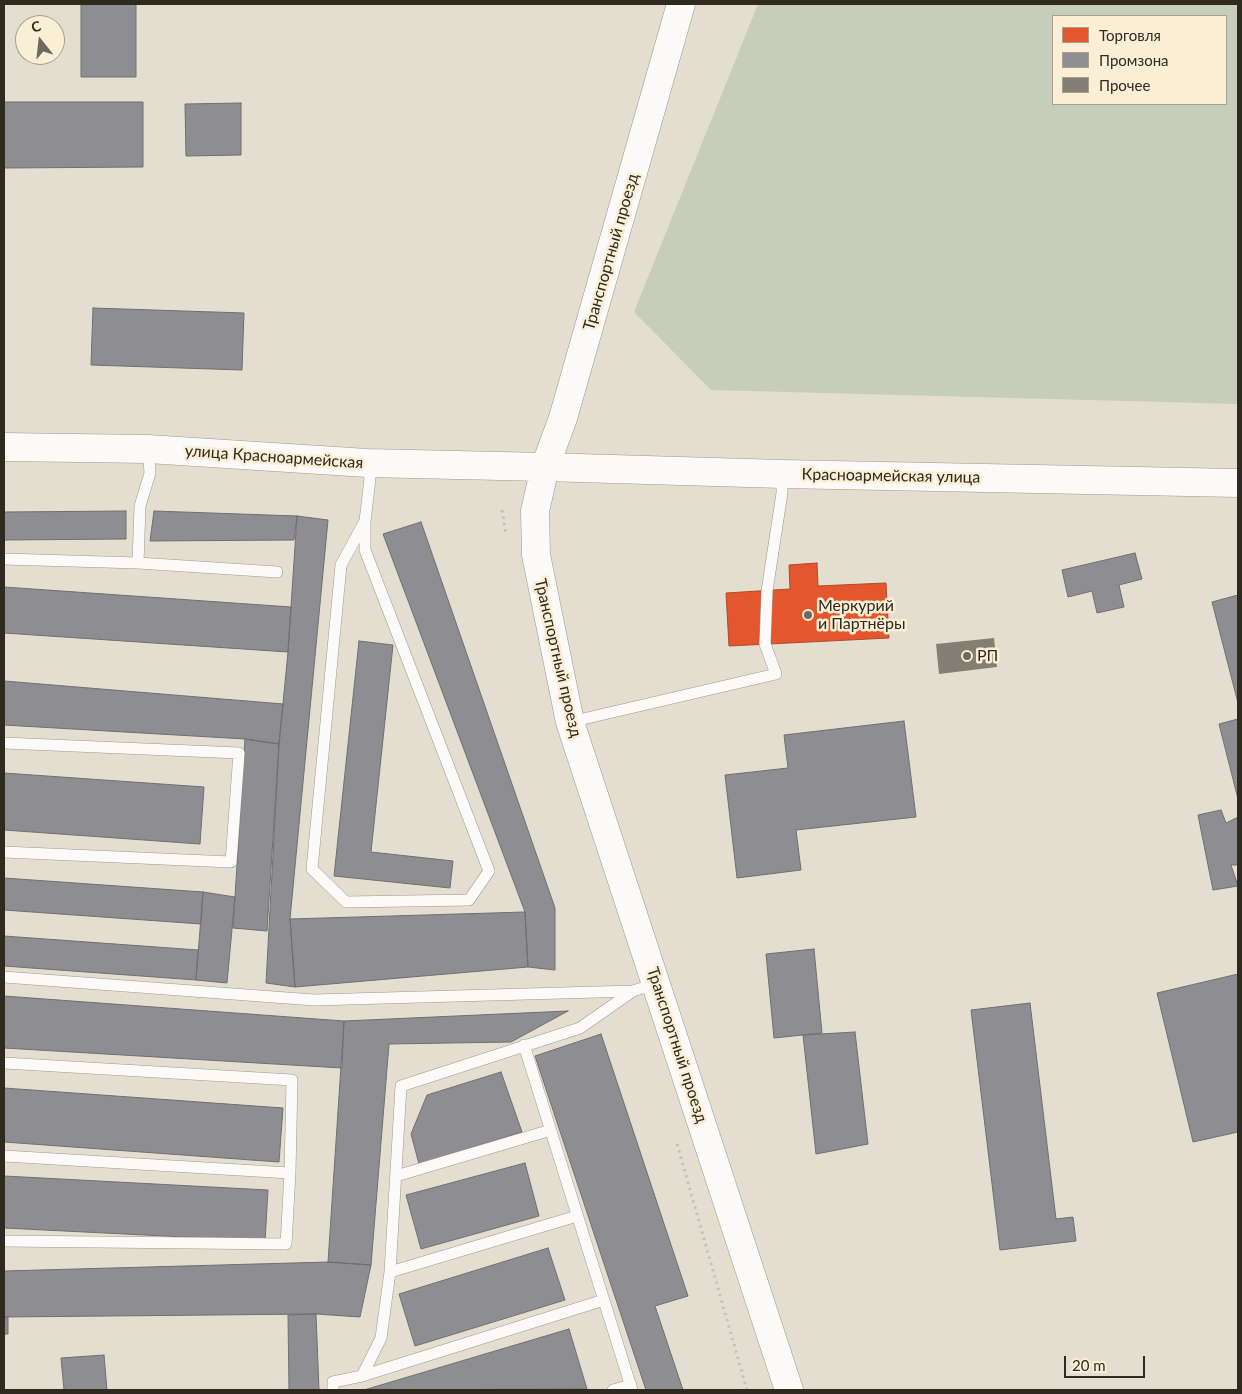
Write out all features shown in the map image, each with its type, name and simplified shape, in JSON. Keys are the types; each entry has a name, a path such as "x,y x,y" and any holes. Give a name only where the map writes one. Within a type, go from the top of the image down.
{"main road":[{"name":"Транспортный проезд","path":"681,4 563,418 545,467 535,511 536,555 570,722 645,987 790,1390"},
{"name":"улица Красноармейская","path":"4,447 148,449 367,463 545,467"},
{"name":"Красноармейская улица","path":"545,467 782,474 1238,482"}],"lane":[{"path":"138,563 140,506 150,473 148,449"},
{"path":"364,521 341,564 312,869 346,902 469,900 489,871 365,550 364,521 370,478 367,463"},
{"path":"570,722 776,674 765,644 767,591 782,494 782,474"},
{"path":"4,559 138,563 277,572"},
{"path":"4,743 238,753 231,862 4,852"},
{"path":"4,977 314,1000 645,987"},
{"path":"362,1376 381,1338 390,1272 400,1086 580,1028 645,987"},
{"path":"524,1045 632,1388 613,1390"},
{"path":"4,1063 292,1080 286,1244 4,1241"},
{"path":"396,1176 551,1130"},
{"path":"4,1156 290,1173"},
{"path":"390,1272 577,1216"},
{"path":"333,1390 333,1382 362,1376 604,1300"}],"green space":[{"path":"758,4 1238,4 1238,404 711,390 634,312"}],"building: Торговля":[{"name":"Меркурий и Партнёры","path":"817,563 818,586 886,583 889,638 729,646 726,593 790,589 789,565"}],"building: Промзона":[{"path":"81,4 136,4 136,77 81,77"},
{"path":"4,102 143,102 143,167 4,168"},
{"path":"241,103 241,155 186,156 185,104"},
{"path":"93,308 244,313 242,370 91,365"},
{"path":"126,511 126,539 4,540 4,512"},
{"path":"154,511 297,516 294,540 150,541"},
{"path":"297,516 328,520 290,919 295,987 266,983 279,744 288,652"},
{"path":"421,522 555,908 555,970 528,967 525,912 383,534"},
{"path":"1135,553 1142,579 1119,585 1124,607 1097,613 1092,591 1068,597 1062,570"},
{"path":"4,587 291,607 288,652 4,633"},
{"path":"1238,595 1238,703 1212,602"},
{"path":"359,641 393,645 371,852 453,861 450,888 334,876"},
{"path":"4,681 283,704 279,744 245,739 4,725"},
{"path":"1238,719 1238,799 1219,724"},
{"path":"904,721 916,817 796,830 801,870 737,878 725,775 788,768 784,735"},
{"path":"245,739 279,744 267,931 233,928"},
{"path":"4,773 204,787 200,844 4,830"},
{"path":"1221,810 1226,823 1238,817 1238,865 1231,865 1238,886 1213,890 1198,815"},
{"path":"4,878 203,892 201,924 4,910"},
{"path":"203,892 235,897 227,983 196,980"},
{"path":"525,912 528,967 295,987 290,919"},
{"path":"4,936 198,950 196,980 4,966"},
{"path":"814,949 822,1033 774,1038 766,954"},
{"path":"1238,974 1238,1132 1193,1142 1157,993"},
{"path":"4,996 344,1021 342,1068 4,1048"},
{"path":"1030,1003 1056,1219 1073,1217 1076,1241 1000,1250 971,1010"},
{"path":"568,1011 511,1042 389,1044 371,1265 328,1262 344,1021"},
{"path":"855,1032 868,1144 816,1154 803,1035"},
{"path":"601,1034 688,1296 655,1306 683,1390 646,1390 535,1056"},
{"path":"501,1072 522,1132 419,1164 411,1134 427,1095"},
{"path":"4,1088 283,1108 279,1162 4,1142"},
{"path":"525,1163 539,1216 421,1249 406,1195"},
{"path":"4,1176 268,1190 265,1241 4,1228"},
{"path":"548,1248 565,1300 415,1346 399,1294"},
{"path":"328,1262 371,1265 360,1317 316,1314 4,1317 4,1271"},
{"path":"316,1314 319,1390 289,1390 288,1315"},
{"path":"4,1317 8,1317 8,1334 4,1334"},
{"path":"569,1329 587,1389 364,1390"},
{"path":"104,1355 107,1390 64,1390 61,1358"}],"building: Прочее":[{"name":"РП","path":"994,638 997,667 939,674 936,644"}],"place":[{"name":"Меркурий и Партнёры","path":"808,615"},
{"name":"РП","path":"967,656"}]}
